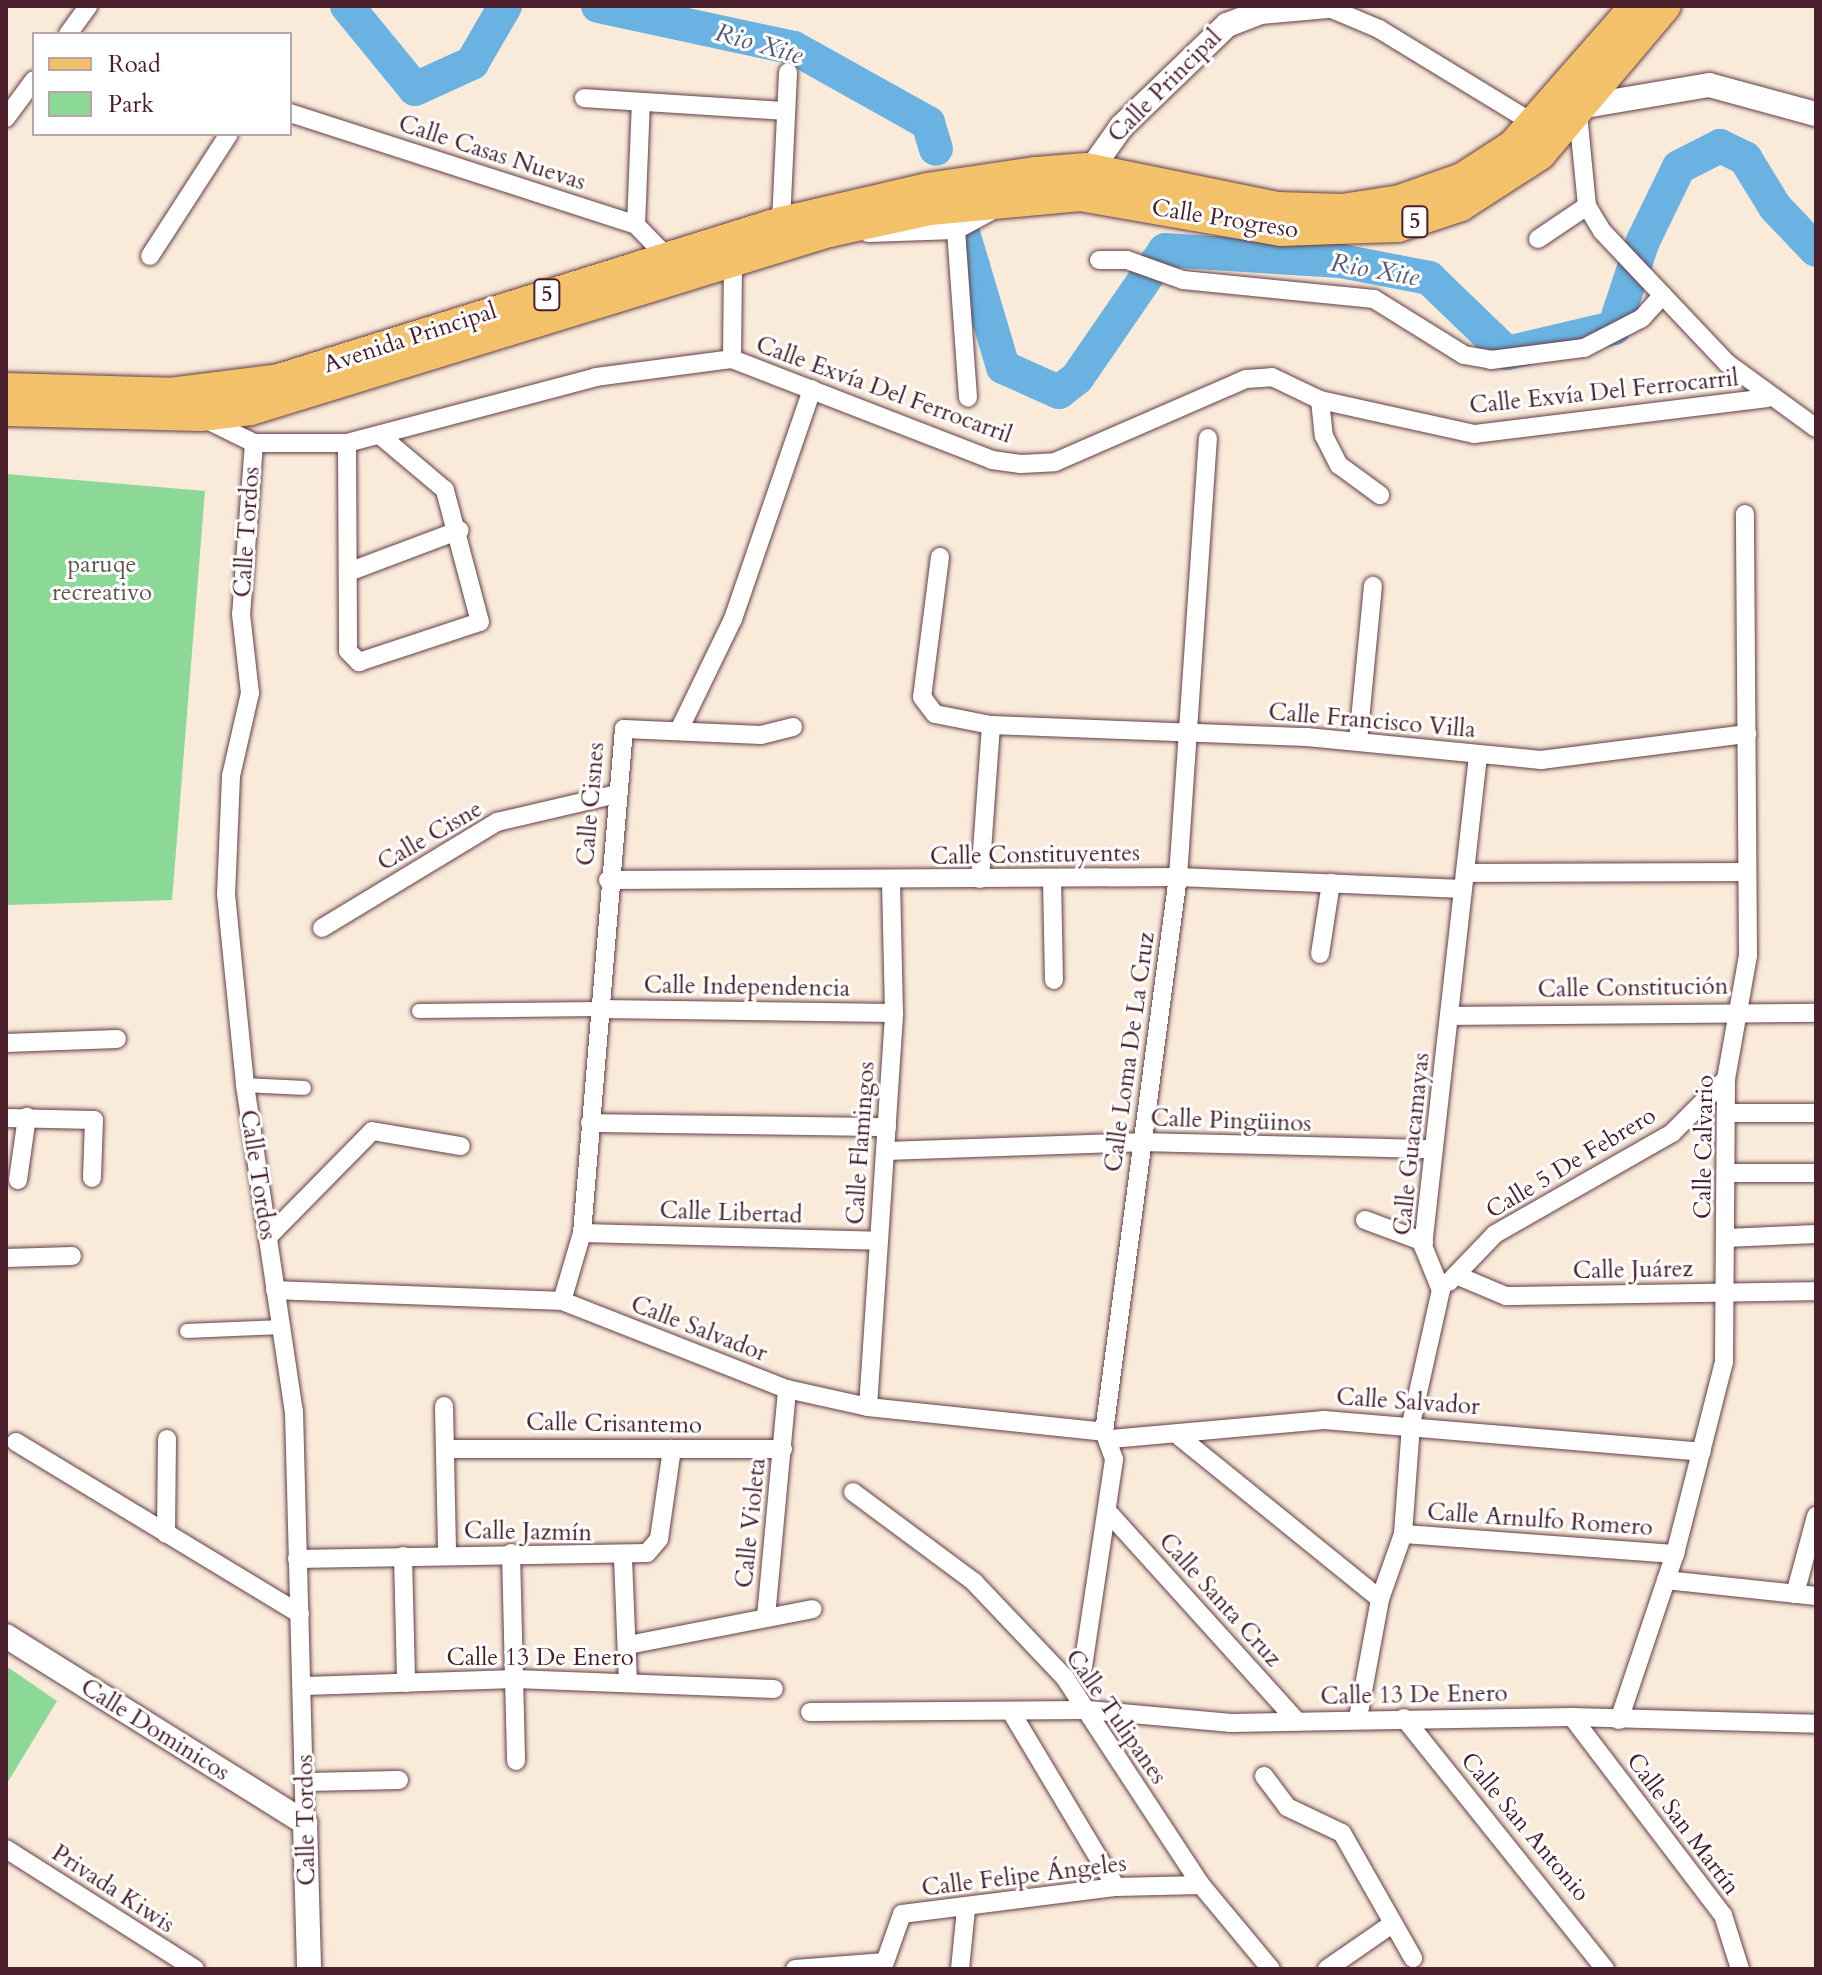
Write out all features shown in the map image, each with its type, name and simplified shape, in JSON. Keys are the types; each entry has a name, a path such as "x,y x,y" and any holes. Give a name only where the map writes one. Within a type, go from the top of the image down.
{"main road":[{"name":"Calle Progreso","path":"1083,182 1278,207 1342,209 1442,187 1536,125 1635,6"},
{"name":"Calle Progreso","path":"1083,182 1281,231 1398,227 1461,206 1509,180 1581,110 1666,6"},
{"name":"Avenida Principal","path":"6,411 201,416 314,393 829,232 1011,200 1083,182"},
{"name":"Avenida Principal","path":"6,388 170,393 251,385 781,222 927,188 1083,182"}],"street":[{"path":"69,32 88,6"},
{"name":"Calle Principal","path":"1083,182 1227,25 1261,12 1327,6 1379,29 1536,125"},
{"path":"781,222 788,72"},
{"path":"9,110 32,82"},
{"path":"1816,114 1689,84 1581,110 1587,206 1602,231 1767,398 1816,428"},
{"path":"584,98 786,111"},
{"path":"636,225 641,102"},
{"name":"Calle Casas Nuevas","path":"292,114 636,225 668,258"},
{"path":"150,256 228,136"},
{"path":"829,232 956,230 1011,200"},
{"path":"1538,239 1587,206"},
{"path":"956,230 968,398"},
{"path":"1099,260 1127,260 1163,275 1374,299 1464,355 1491,360 1584,348 1642,318 1658,289"},
{"path":"732,359 733,261"},
{"name":"Calle Exvía Del Ferrocarril","path":"254,443 347,443 596,377 732,359 979,456 1021,464 1055,462 1246,379 1272,377 1320,400 1474,434 1767,398"},
{"path":"793,727 761,735 680,728 733,619 812,389"},
{"path":"1320,400 1324,436 1339,465 1380,495"},
{"name":"Calle Tordos","path":"201,416 254,443 241,614 250,693 231,776 226,894 245,1085 294,1411 297,1559 305,1686 309,1969"},
{"path":"347,443 352,660 480,622 460,530 445,490 381,436"},
{"name":"Calle Loma De La Cruz","path":"1083,1667 1108,1512 1108,1436 1140,1142 1178,877 1208,438"},
{"name":"Calle Calvario","path":"1619,1720 1675,1554 1724,1362 1726,1079 1740,1010 1747,872 1745,514"},
{"path":"351,571 460,530"},
{"name":"Calle Francisco Villa","path":"940,557 924,706 991,725 1358,741 1478,755 1569,757 1747,734"},
{"path":"1358,741 1373,586"},
{"path":"980,879 991,725"},
{"name":"Calle Cisnes","path":"562,1301 582,1233 608,880 624,729 680,728"},
{"name":"Calle Guacamayas","path":"1441,1290 1424,1242 1478,755"},
{"name":"Calle Cisne","path":"322,928 497,822 617,794"},
{"name":"Calle Constituyentes","path":"608,880 891,883 1178,877 1331,883 1747,872"},
{"path":"1052,878 1054,980"},
{"name":"Calle Flamingos","path":"868,1407 894,1013 891,883"},
{"path":"1320,954 1331,883"},
{"path":"419,1011 600,1009"},
{"name":"Calle Independencia","path":"600,1009 894,1013"},
{"name":"Calle Constitución","path":"1450,1016 1740,1010 1816,1013"},
{"path":"6,1043 117,1039"},
{"name":"Calle 5 De Febrero","path":"1441,1290 1495,1234 1672,1133 1726,1079"},
{"path":"245,1085 304,1088"},
{"path":"1728,1113 1816,1113"},
{"path":"18,1180 27,1117"},
{"path":"6,1118 94,1120 92,1178"},
{"path":"590,1123 887,1127"},
{"path":"268,1237 372,1131 461,1146"},
{"name":"Calle Pingüinos","path":"886,1151 1140,1142 1432,1149"},
{"path":"1727,1173 1816,1173"},
{"path":"1365,1220 1424,1242"},
{"name":"Calle Libertad","path":"582,1233 879,1241"},
{"path":"1726,1238 1816,1234"},
{"path":"6,1258 72,1256"},
{"name":"Calle Juárez","path":"1456,1275 1506,1296 1816,1291"},
{"name":"Calle Salvador","path":"275,1290 562,1301 787,1389 868,1407 1108,1436 1180,1437 1300,1422 1411,1424 1702,1452"},
{"path":"1358,1718 1380,1599 1403,1534 1411,1424 1441,1290"},
{"path":"187,1331 281,1327"},
{"name":"Calle Violeta","path":"628,1645 766,1617 787,1389"},
{"path":"444,1406 447,1554"},
{"path":"1180,1437 1380,1599"},
{"path":"166,1534 167,1439"},
{"path":"16,1442 300,1614"},
{"name":"Calle Crisantemo","path":"445,1449 783,1449"},
{"name":"Calle Jazmín","path":"297,1559 511,1553 623,1558 656,1548 672,1449"},
{"name":"Calle Tulipanes","path":"853,1492 974,1582 1088,1710 1201,1885 1271,1969"},
{"name":"Calle Santa Cruz","path":"1108,1512 1297,1721"},
{"path":"1795,1594 1816,1516"},
{"name":"Calle Arnulfo Romero","path":"1403,1534 1675,1554"},
{"path":"511,1553 516,1761"},
{"path":"403,1556 406,1683"},
{"path":"623,1558 628,1682"},
{"path":"1666,1580 1816,1596"},
{"path":"766,1617 813,1609"},
{"name":"Calle Dominicos","path":"6,1636 305,1823"},
{"name":"Calle 13 De Enero","path":"305,1686 515,1679 774,1689"},
{"name":"Calle 13 De Enero","path":"810,1712 1013,1715 1088,1710 1231,1723 1358,1718 1572,1717 1816,1724"},
{"path":"1013,1715 1116,1887"},
{"name":"Calle San Martín","path":"1572,1717 1723,1915 1740,1969"},
{"name":"Calle San Antonio","path":"1404,1718 1605,1969"},
{"path":"1264,1776 1287,1807 1342,1833 1413,1958"},
{"path":"305,1782 399,1780"},
{"name":"Privada Kiwis","path":"6,1849 195,1969"},
{"name":"Calle Felipe Ángeles","path":"805,1968 885,1962 897,1917 1116,1887 1201,1885"},
{"path":"960,1969 966,1909"},
{"path":"1327,1969 1392,1924"}],"green space":[{"name":"paruqe recreativo","path":"6,474 205,491 172,900 6,905"},
{"path":"6,1666 57,1701 6,1785"}],"waterway":[{"name":"Rio Xite","path":"347,6 415,89 472,63 505,6"},
{"name":"Rio Xite","path":"598,6 794,48 928,123 936,149"},
{"name":"Rio Xite","path":"964,236 1003,367 1059,392 1077,378 1165,250 1341,261 1429,278 1507,353 1614,328 1643,241 1679,167 1720,146 1745,158 1775,207 1816,250"}]}
